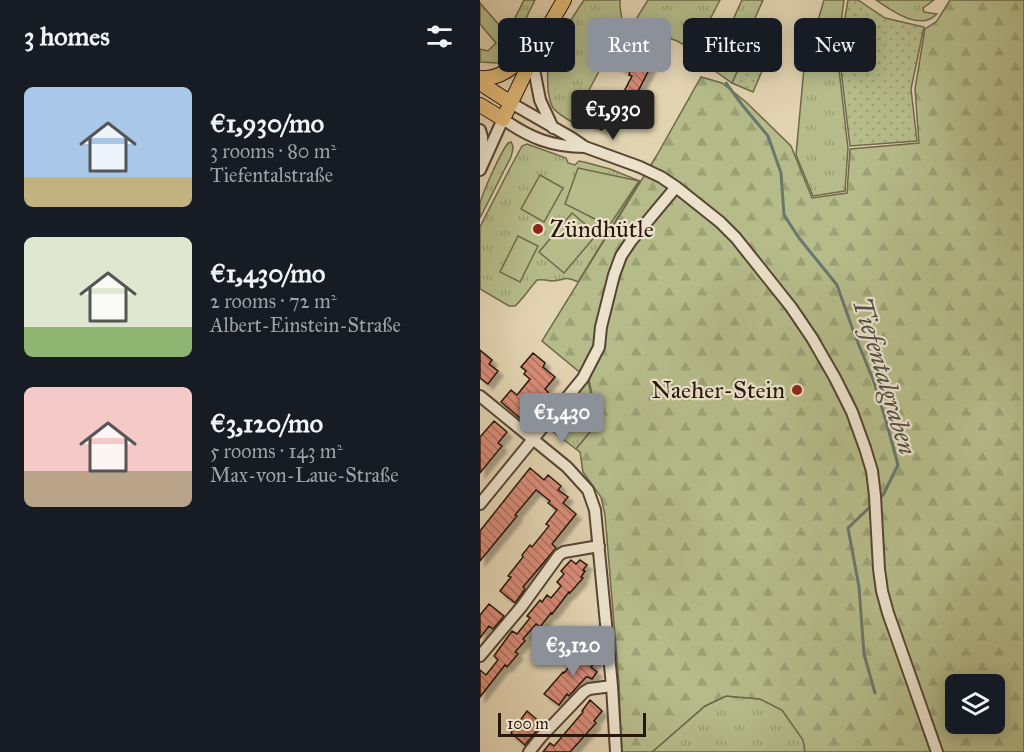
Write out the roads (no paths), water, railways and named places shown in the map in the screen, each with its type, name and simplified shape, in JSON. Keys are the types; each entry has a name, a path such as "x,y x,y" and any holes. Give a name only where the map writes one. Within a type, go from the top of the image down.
{"main road":[{"path":"554,18 564,0"},
{"path":"480,78 490,78 502,72"},
{"path":"480,105 503,119 526,72"},
{"path":"480,83 511,103"}],"street":[{"path":"535,72 540,100 553,128"},
{"path":"511,103 585,147 640,166 676,187 720,222 736,238 791,307 812,338 852,412 868,455 875,496 882,591 937,752"},
{"path":"481,167 503,119 527,134 551,144 585,147"},
{"path":"480,130 481,167"},
{"path":"480,504 584,378 598,347 614,275 621,256 676,187"},
{"path":"480,396 567,467 588,490 595,510 599,546 616,752"},
{"path":"480,656 522,606 560,555 564,552 599,546"},
{"path":"529,752 584,692 589,689 612,686"}],"waterway":[{"name":"Tiefentalgraben","path":"726,83 768,136 781,173 784,215 799,238 837,285 874,382 898,465 883,495 878,500"},
{"name":"Tiefentalgraben","path":"873,504 848,528 859,587 864,654 875,693"}],"place":[{"name":"Zündhütle","path":"538,229"},
{"name":"Naeher-Stein","path":"797,390"}]}
